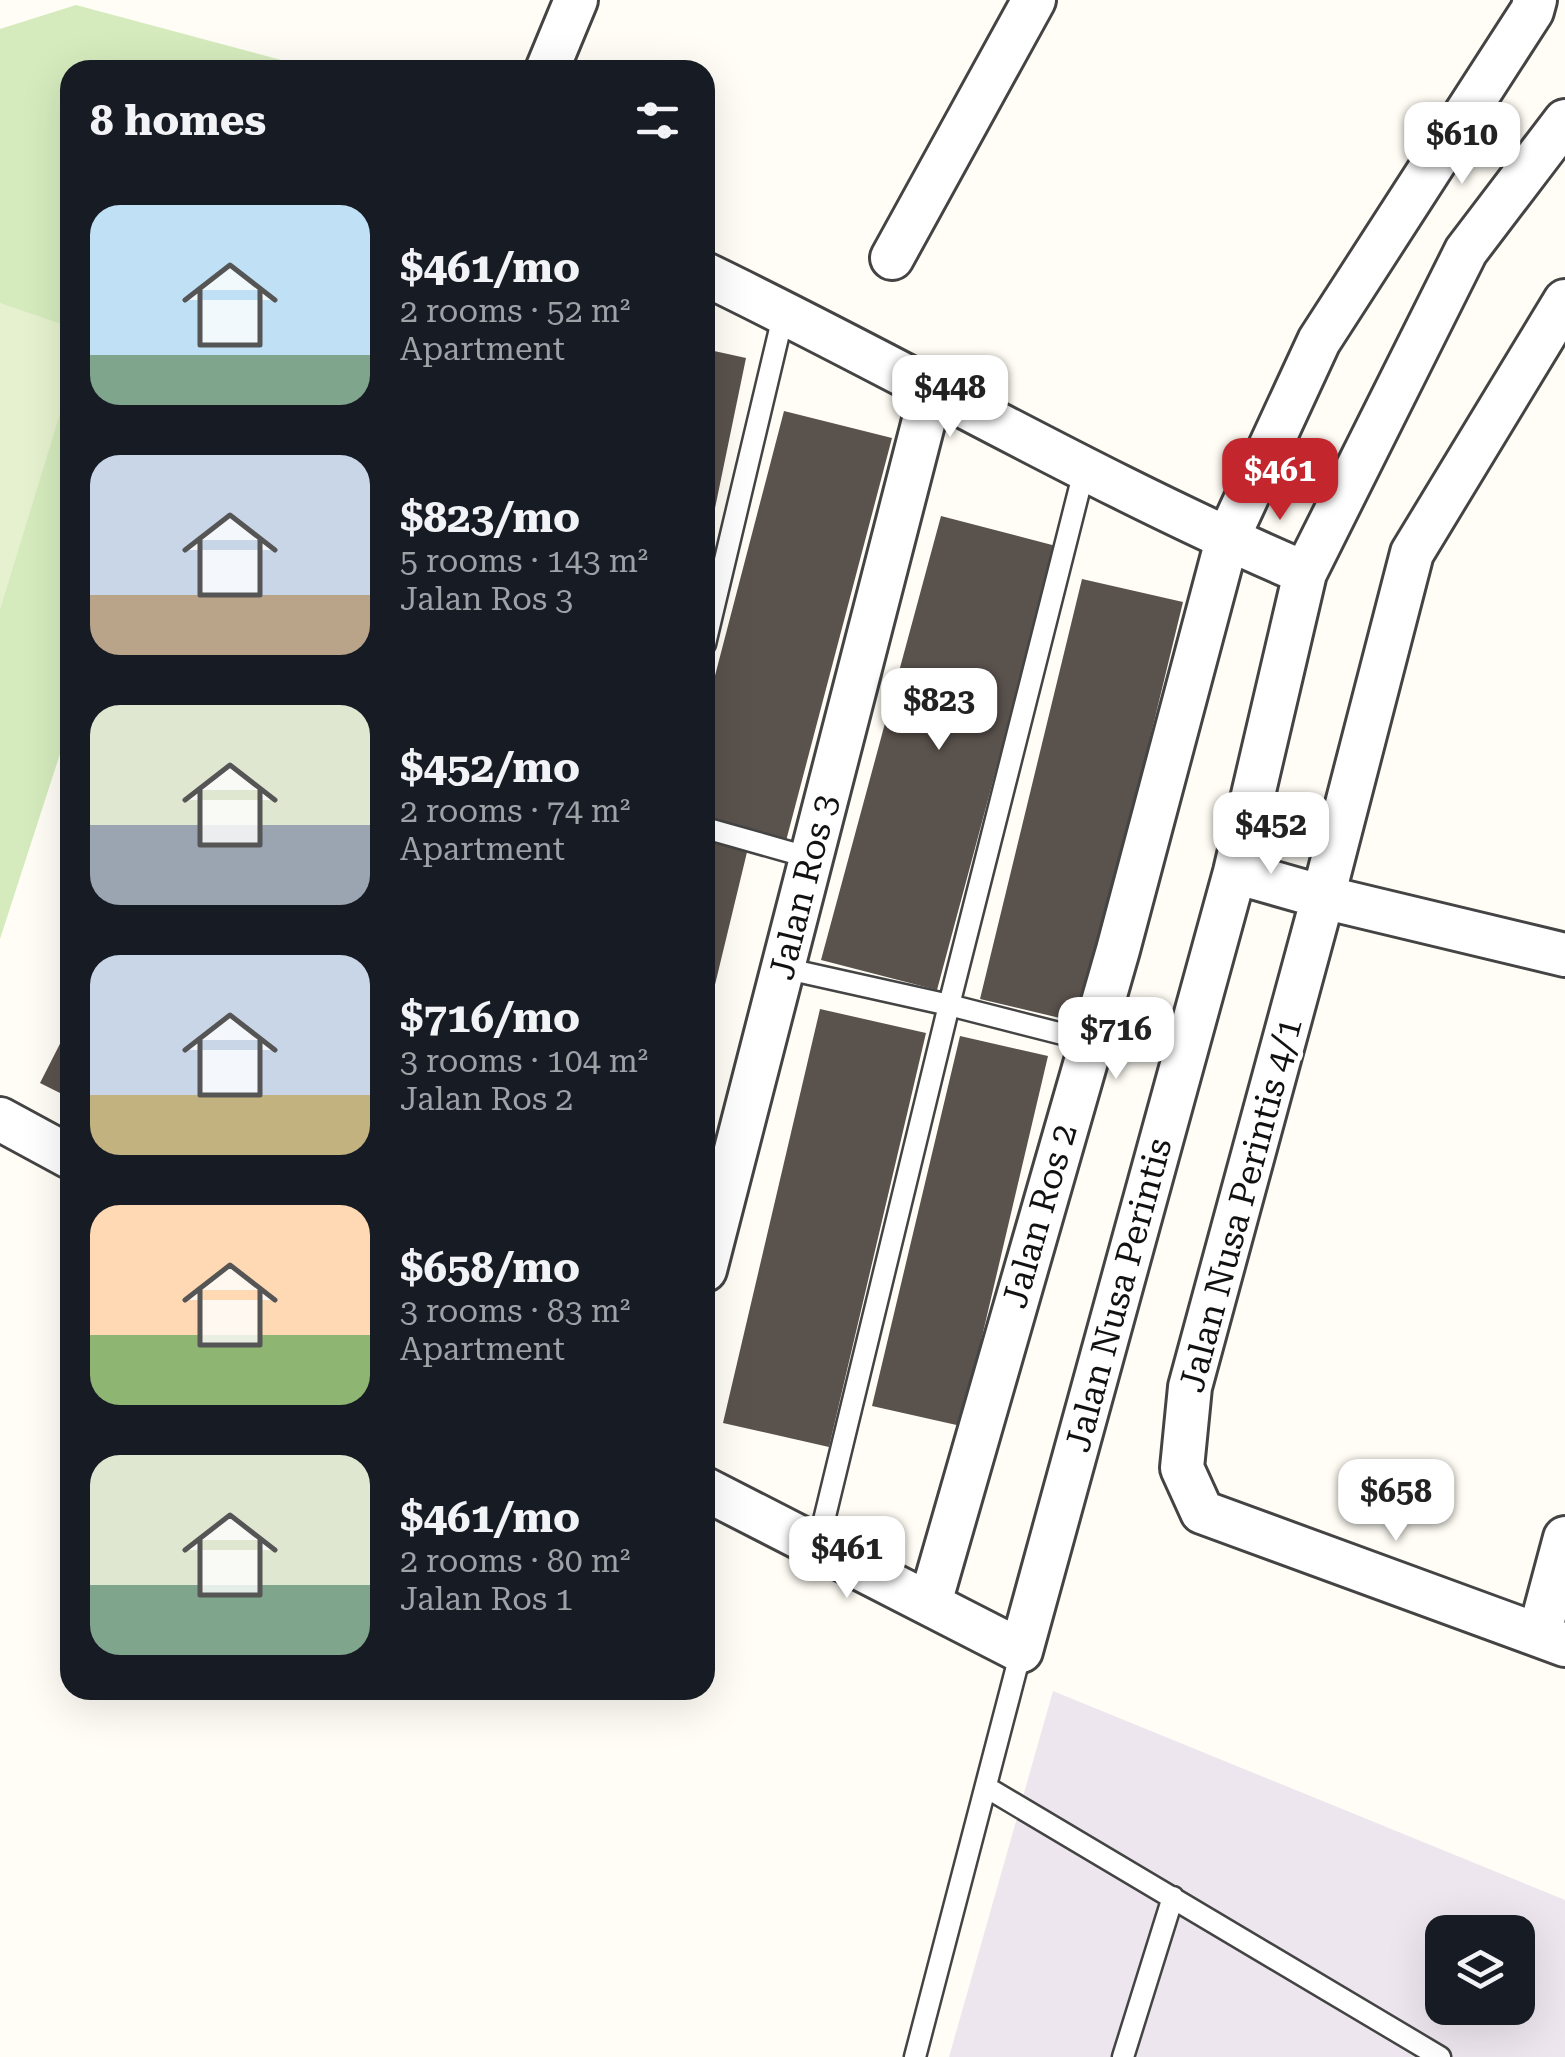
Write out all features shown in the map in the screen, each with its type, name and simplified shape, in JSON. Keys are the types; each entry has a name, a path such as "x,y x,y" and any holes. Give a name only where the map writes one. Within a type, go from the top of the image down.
{"street":[{"path":"551,60 576,0"},
{"path":"892,258 1034,0"},
{"name":"Jalan Ros 2","path":"930,1603 1118,950 1227,540 1319,341 1544,11"},
{"name":"Jalan Nusa Perintis","path":"1021,1651 1235,872 1304,573 1466,251 1565,121"},
{"path":"715,279 932,388 1084,471 1304,573"},
{"name":"Jalan Nusa Perintis 4/1","path":"1552,1640 1202,1512 1182,1468 1190,1388 1412,553 1565,300"},
{"name":"Jalan Ros 3","path":"715,1223 932,388"},
{"path":"1235,872 1565,955"},
{"path":"0,1119 60,1152"},
{"path":"715,1494 1021,1651"},
{"path":"1552,1640 1565,1538"}],"lane":[{"path":"715,602 784,312"},
{"path":"818,1545 1084,471"},
{"path":"715,831 811,858"},
{"path":"783,968 1090,1042"},
{"path":"915,2057 1021,1651"},
{"path":"986,1787 1440,2057"},
{"path":"1123,2057 1173,1897"}],"shaded area":[{"path":"1053,1691 1565,1900 1565,2057 949,2057"}],"green space":[{"path":"76,5 281,60 60,60 60,754 0,939 0,29"},
{"path":"0,303 60,324 60,414 0,610"}],"building":[{"path":"715,351 746,358 715,508"},
{"path":"784,411 892,438 786,841 715,823 715,676"},
{"path":"941,516 1056,546 937,990 821,960"},
{"path":"1082,579 1183,602 1081,1023 980,999"},
{"path":"715,840 748,848 715,985"},
{"path":"820,1009 926,1033 829,1447 723,1423"},
{"path":"960,1036 1048,1056 961,1426 872,1406"},
{"path":"60,1044 60,1093 40,1083"}]}
